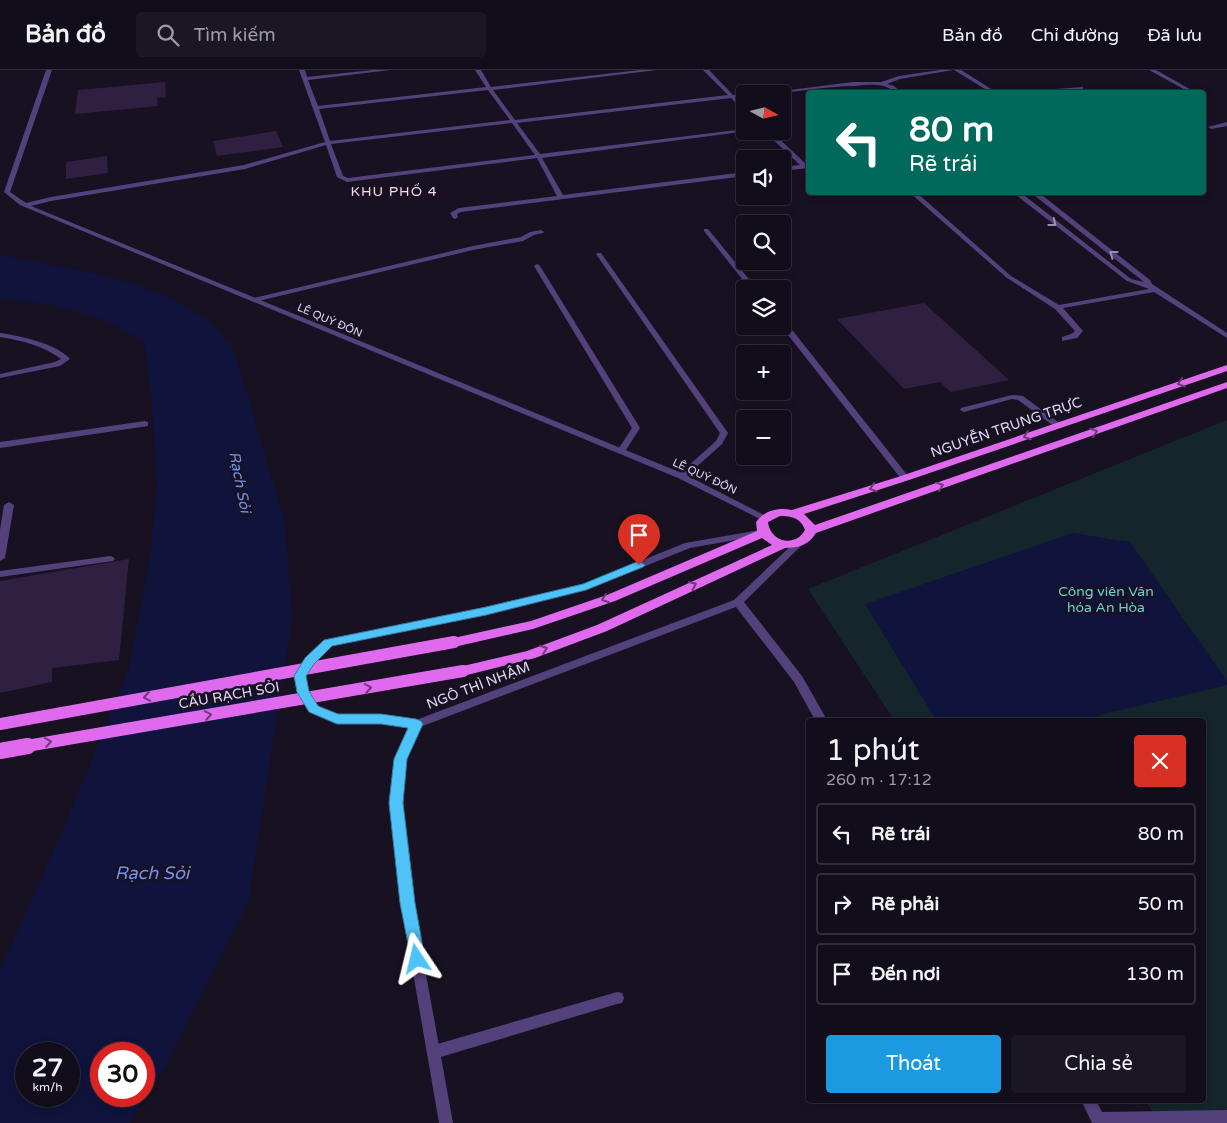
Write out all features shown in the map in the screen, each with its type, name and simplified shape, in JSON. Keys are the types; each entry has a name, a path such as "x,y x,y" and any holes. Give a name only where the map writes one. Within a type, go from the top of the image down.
{"main road":[{"name":"NGUYỄN TRUNG TRỰC","path":"794,513 905,478 1226,370"},
{"path":"812,530 807,520 794,513 778,512 765,518 762,522 763,533 774,542 783,544 800,543 810,535 812,530 1227,385"},
{"name":"CẦU RẠCH SỎI","path":"0,724 454,642 533,625 611,598 763,533"},
{"name":"CẦU RẠCH SỎI","path":"0,751 463,671 530,654 602,628 783,544"}],"street":[{"name":"LÊ QUÝ ĐÔN","path":"49,70 3,193 26,206 681,476 765,518"},
{"path":"302,70 340,177 352,180 736,132"},
{"path":"304,79 387,70"},
{"path":"478,70 539,157 561,197"},
{"path":"316,108 654,70"},
{"path":"706,70 736,102"},
{"path":"880,90 878,89 882,85 893,79 950,70"},
{"path":"957,70 990,90"},
{"path":"1152,70 1188,90"},
{"path":"791,92 844,85 882,85 892,87 896,90"},
{"path":"1062,90 1081,88"},
{"path":"791,92 806,97"},
{"path":"26,206 50,199 245,167 327,143 736,96"},
{"path":"1211,126 1227,124"},
{"path":"777,140 806,166"},
{"path":"791,168 806,166"},
{"path":"454,217 453,213 459,210 736,175"},
{"path":"915,195 1009,277 1058,307 1079,330 1074,336 1065,339"},
{"path":"1019,195 1129,280 1151,288 1227,336"},
{"path":"1037,195 1148,281 1151,288"},
{"path":"706,230 747,280"},
{"path":"254,300 397,268 473,248 523,239 532,232 541,232"},
{"path":"598,254 724,434 719,442 681,476"},
{"path":"537,266 636,428 621,451"},
{"path":"1058,307 1151,288"},
{"path":"0,334 10,335 32,343 62,355 66,359 52,365 0,376"},
{"path":"791,334 905,478"},
{"path":"964,410 1012,397 1020,398 1058,425"},
{"path":"0,445 145,424"},
{"path":"0,558 9,505"},
{"path":"416,724 381,719 337,719 314,709 303,692 300,676 309,661 328,643 486,611 586,587 688,545 763,533"},
{"name":"NGÔ THÌ NHẬM","path":"446,1123 407,903 396,803 400,759 416,724 738,602 800,543"},
{"path":"0,574 110,560"},
{"path":"738,602 798,679 820,718"},
{"path":"434,1052 617,998"},
{"path":"1090,1103 1099,1121 1227,1117"}],"green space":[{"name":"Công viên Văn hóa An Hòa","path":"1227,420 1227,1123 1160,1123 1147,1103 1206,1103 1206,718 893,718 808,589"}],"water":[{"name":"Rạch Sỏi","path":"0,255 78,270 131,283 173,299 210,322 234,350 285,523 292,619 248,903 166,1065 155,1082 155,1042 90,1042 90,1107 139,1107 129,1123 0,1123 0,970 62,832 129,669 150,558 157,485 152,404 144,341 104,320 50,304 0,299"},
{"path":"1073,533 1130,542 1227,681 1227,685 1087,718 935,718 865,604"}],"building":[{"path":"165,82 166,97 157,98 158,106 75,114 78,90"},
{"path":"276,131 283,147 217,156 213,141"},
{"path":"107,156 108,173 66,179 66,162"},
{"path":"924,303 1009,380 951,392 940,382 904,389 837,319"},
{"path":"129,559 119,660 52,668 52,682 0,693 0,581"}],"district":[{"name":"KHU PHỐ 4","path":"394,191"}],"route":[{"path":"417,959 407,903 396,803 400,759 416,724 381,719 337,719 314,709 303,692 300,676 309,661 328,643 486,611 586,587 639,565"}]}
